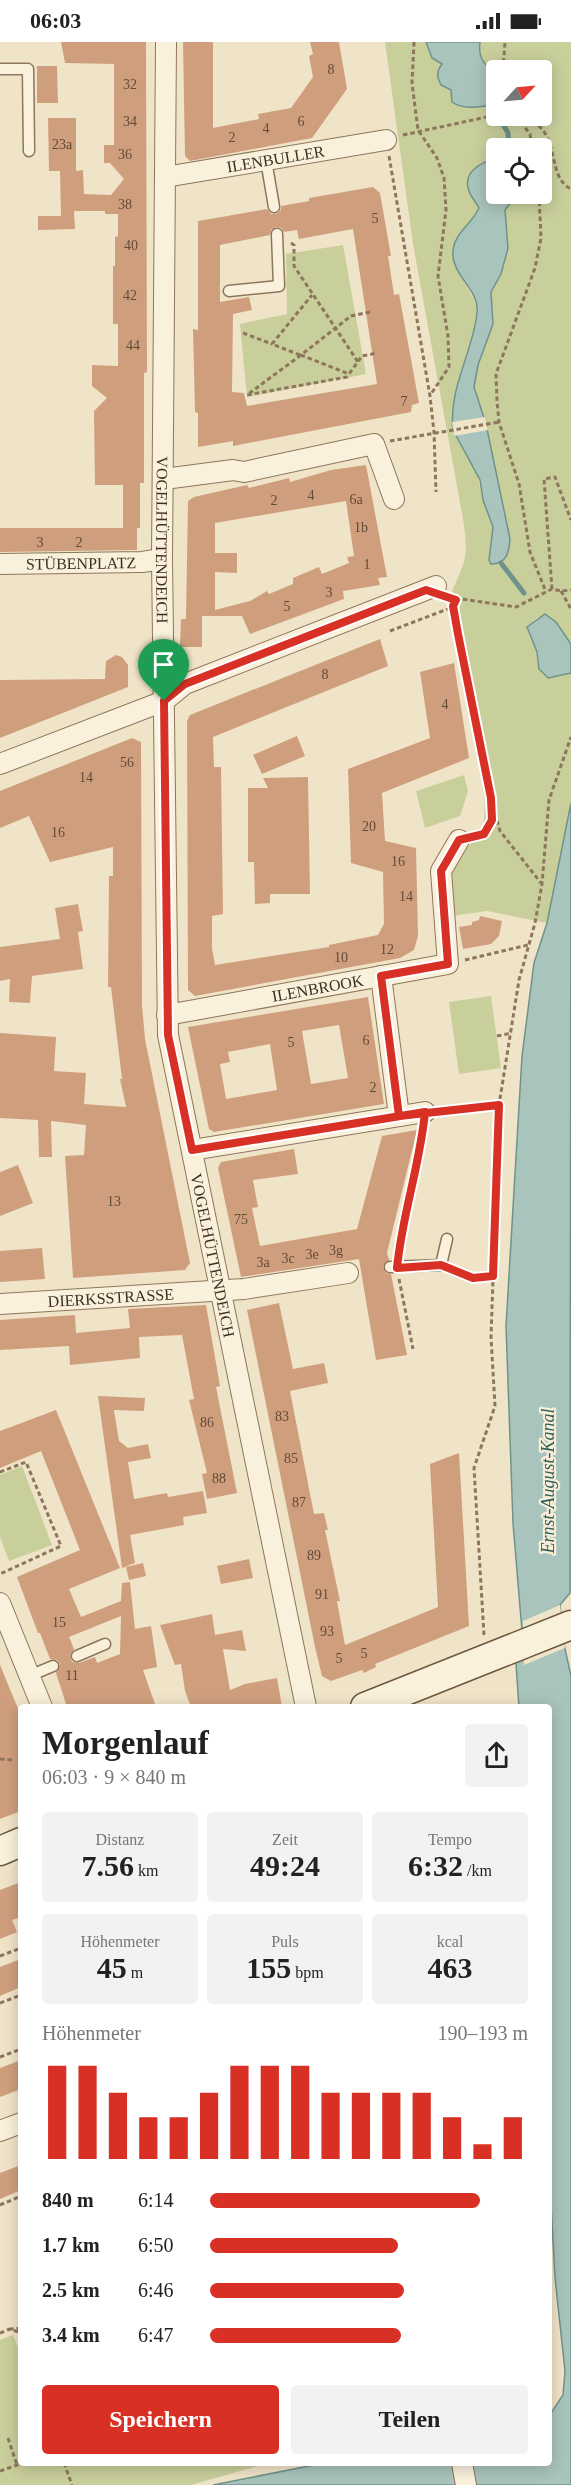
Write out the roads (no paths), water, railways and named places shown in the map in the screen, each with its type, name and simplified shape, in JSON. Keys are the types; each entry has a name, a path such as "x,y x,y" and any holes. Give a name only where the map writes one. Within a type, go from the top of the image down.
{"street":[{"name":"VOGELHÜTTENDEICH","path":"166,42 162,559 167,1015 170,1054 221,1289 305,1704"},
{"name":"ILENBULLER","path":"165,177 386,140"},
{"path":"164,479 233,470 244,472 374,444 394,500"},
{"name":"STÜBENPLATZ","path":"0,564 142,562 162,559"},
{"path":"0,764 67,733 164,701 185,684 431,588"},
{"name":"ILENBROOK","path":"167,1015 448,964 441,871 459,840"},
{"path":"381,976 399,1116"},
{"path":"192,1150 425,1112"},
{"name":"DIERKSSTRASSE","path":"0,1304 244,1289 354,1272"},
{"path":"0,1603 41,1704"},
{"path":"373,1704 567,1627"},
{"path":"0,1851 18,1843"},
{"path":"0,2131 18,2124"},
{"path":"463,2466 466,2485"}],"lane":[{"path":"0,69 28,69 29,151"},
{"path":"266,160 274,207"},
{"path":"229,291 279,286 277,234"},
{"path":"393,1267 441,1265 447,1239"},
{"path":"77,1656 105,1644"},
{"path":"29,1676 53,1666"}],"water":[{"path":"426,42 480,42 482,60 486,65 486,106 468,107 452,102 451,90 441,85 439,79 438,72 442,64 432,58"},
{"path":"486,162 486,204 510,204 505,210 508,248 501,274 491,292 493,324 478,365 474,387 486,424 510,539 508,553 504,560 491,564 489,560 493,527 483,500 480,480 453,430 452,415 457,385 475,328 477,313 474,297 456,267 453,250 460,233 479,208 469,191 468,178 474,169"},
{"path":"545,614 556,622 571,644 571,673 548,678 539,669 537,652 527,627"},
{"name":"Ernst-August-Kanal","path":"571,803 570,1593 560,1605 564,1644 571,1676 571,2485 213,2485 309,2466 552,2466 552,2412 563,2395 565,2371 555,2278 552,2222 552,1704 519,1704 516,1664 522,1631 513,1523 506,1326 522,1056 534,963 547,923"}],"waterway":[{"path":"504,126 508,138"},
{"path":"501,563 524,593"}]}
